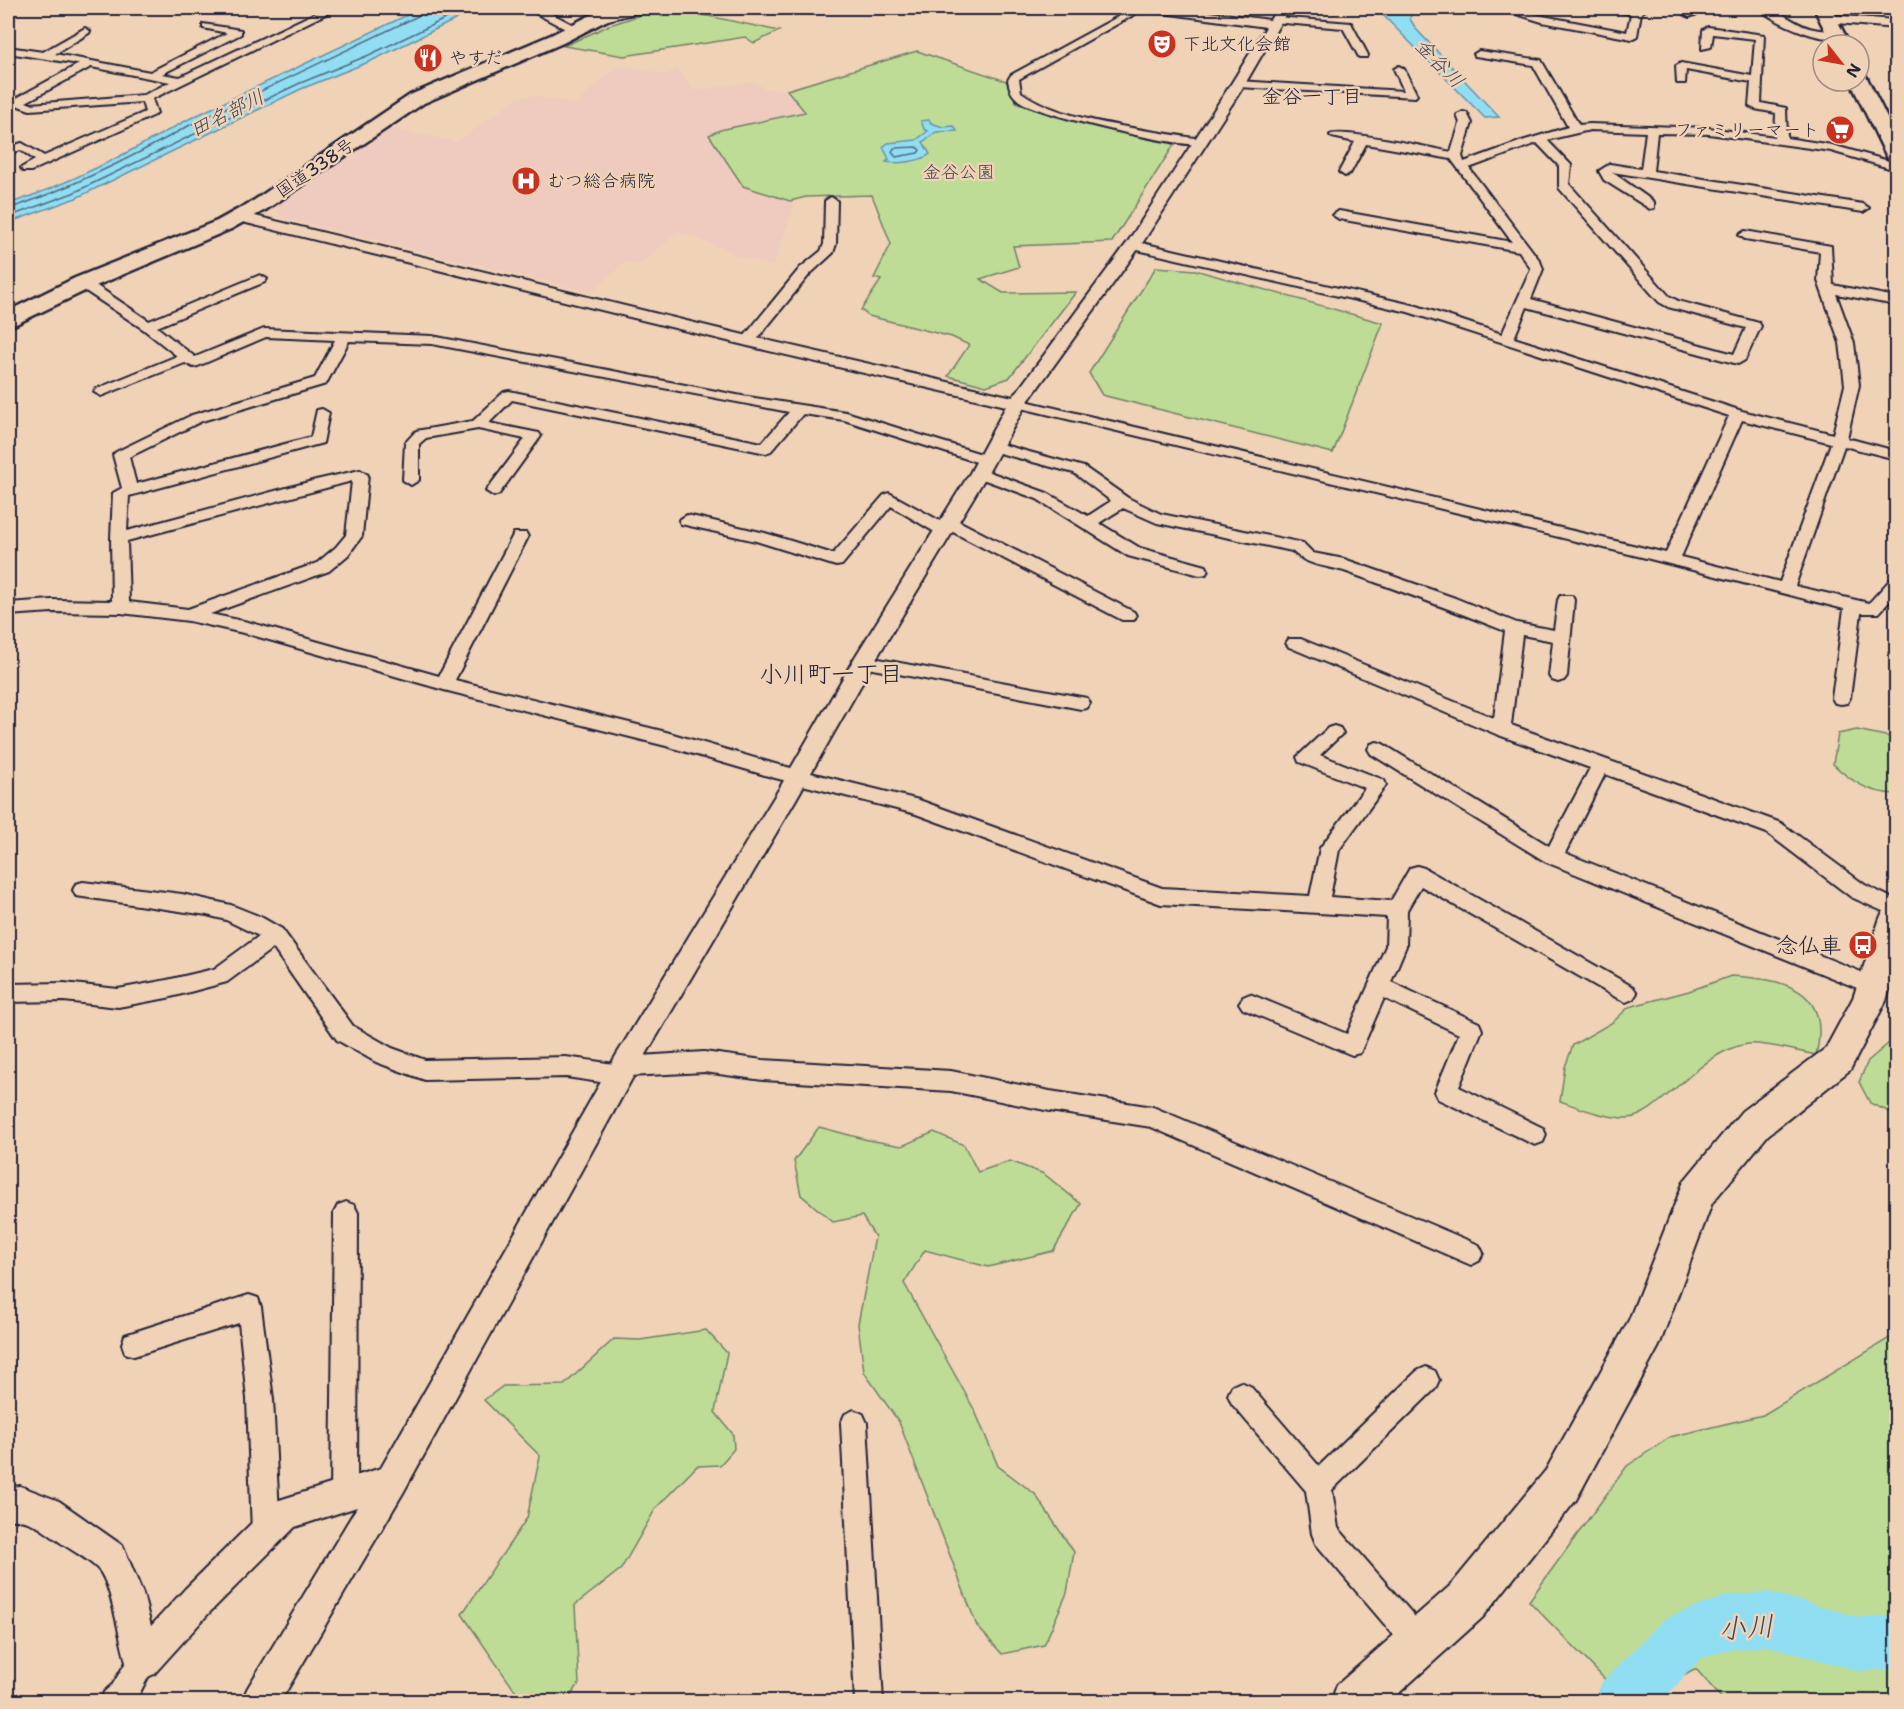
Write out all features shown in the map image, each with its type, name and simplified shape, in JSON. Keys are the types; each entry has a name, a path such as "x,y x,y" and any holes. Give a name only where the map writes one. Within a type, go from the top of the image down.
{"highway":[{"name":"国道338号","path":"8,319 83,283 200,236 239,217 417,99 577,30 617,8"},
{"path":"1865,93 1896,155"}],"main road":[{"path":"1354,1701 1467,1601 1561,1485 1645,1332 1697,1192 1755,1123 1838,1059 1869,1001 1896,918"}],"street":[{"path":"90,63 17,102 30,107 146,98 333,8"},
{"path":"533,8 577,30"},
{"path":"600,18 641,8"},
{"path":"1141,8 1015,77 1016,93 1030,104 1109,126 1200,142"},
{"path":"1155,8 1275,22 1347,25 1363,55"},
{"path":"260,1701 391,1481 622,1071 863,662 986,460 1017,403 1133,246 1238,84 1283,8"},
{"path":"1502,8 1542,19 1632,36 1639,10 1611,8"},
{"path":"1689,14 1708,8"},
{"path":"1763,8 1809,32 1833,27 1896,24"},
{"path":"153,74 237,32 207,26"},
{"path":"1706,47 1708,30 1760,37 1755,106 1782,110 1781,141"},
{"path":"45,56 85,31"},
{"path":"8,50 153,74 181,81"},
{"path":"1479,54 1537,62 1575,129"},
{"path":"1681,81 1681,66 1757,80"},
{"path":"1238,84 1411,95 1399,69"},
{"path":"27,168 151,113 146,98"},
{"path":"1463,115 1466,123 1460,161 1496,214 1534,261 1537,269 1525,302 1506,341"},
{"path":"1336,135 1363,138 1460,161 1575,129 1709,131 1832,148 1896,167"},
{"path":"1647,173 1653,129"},
{"path":"1345,172 1363,138"},
{"path":"1525,302 1738,360 1754,326 1673,304 1664,299 1563,185 1565,165 1540,139"},
{"path":"8,151 22,146 42,160"},
{"path":"1650,205 1608,177 1605,171 1610,168 1647,173 1863,208"},
{"path":"748,341 804,271 827,253 830,244 831,201"},
{"path":"1339,215 1524,248"},
{"path":"239,217 748,341 1671,560 1853,606 1873,609 1896,584"},
{"path":"1745,235 1826,249 1827,288 1847,343 1852,386 1839,440 1786,588"},
{"path":"1133,246 1283,278 1412,309 1737,414 1896,455"},
{"path":"148,326 260,279"},
{"path":"83,283 148,326 193,363 264,333 432,340 731,398 846,416 986,460 1079,470 1122,501 1158,518 1297,547 1308,557 1338,563 1449,602 1514,628 1562,637"},
{"path":"1827,288 1896,301"},
{"path":"130,490 121,454 197,418 321,381 345,335"},
{"path":"101,392 185,358"},
{"path":"478,425 509,395 766,448 799,409"},
{"path":"121,607 119,538 121,493 318,440 322,413"},
{"path":"1671,560 1737,414"},
{"path":"411,480 412,443 421,434 478,425 534,436 494,491"},
{"path":"986,460 1134,552 1200,570"},
{"path":"119,538 321,483 360,475 354,536 323,567 189,615"},
{"path":"687,520 759,537 836,561 889,498 1128,616"},
{"path":"1088,523 1122,501"},
{"path":"444,684 520,537"},
{"path":"1558,676 1566,600"},
{"path":"8,609 52,606 121,607 189,615 308,645 444,684 666,739 919,807 1161,896 1397,909"},
{"path":"1840,698 1853,606"},
{"path":"1502,729 1514,628"},
{"path":"1295,643 1502,729 1774,828 1858,891 1896,909"},
{"path":"863,662 1081,703"},
{"path":"1318,905 1330,848 1377,784 1306,757 1334,733"},
{"path":"1377,749 1518,837 1553,856 1874,986"},
{"path":"1553,856 1601,764"},
{"path":"1250,1004 1352,1046 1396,946 1397,909 1417,874 1626,993"},
{"path":"83,890 212,907 260,924 275,934 345,1033 384,1056 425,1070 566,1067 622,1071 704,1062 763,1070 951,1081 1050,1101 1153,1117 1471,1253"},
{"path":"8,993 64,992 118,998 167,988 220,976 275,934"},
{"path":"1377,985 1471,1030 1446,1092 1535,1135"},
{"path":"344,1494 346,1213"},
{"path":"134,1344 249,1306 260,1399 266,1533"},
{"path":"1318,1485 1426,1380"},
{"path":"1241,1395 1318,1485 1326,1534 1419,1643"},
{"path":"854,1423 869,1701"},
{"path":"114,1701 123,1694 142,1662 197,1601 285,1514 391,1481"},
{"path":"8,1504 20,1502 47,1513 111,1558 126,1594 142,1662"}],"shaded area":[{"name":"むつ総合病院","path":"628,66 666,75 678,69 693,91 754,82 766,89 786,91 804,112 707,135 742,186 795,203 773,266 736,255 678,231 640,265 626,262 590,292 281,217 277,205 389,128 457,142 518,98 535,96 576,104 615,68"}],"green space":[{"path":"662,8 779,31 754,43 745,37 624,56 564,46 610,25"},
{"name":"金谷公園","path":"917,51 1006,81 1016,102 1027,107 1129,134 1168,141 1174,145 1112,242 1013,246 1019,267 980,279 1003,293 1076,292 1009,378 986,386 948,376 969,345 952,337 869,316 861,310 881,280 874,278 891,244 872,195 806,197 790,201 743,186 709,135 720,130 805,112 787,90"},
{"path":"1156,267 1195,270 1383,323 1333,453 1102,395 1089,373"},
{"path":"1857,730 1890,737 1896,735 1896,794 1869,789 1847,776 1833,764 1838,734"},
{"path":"1731,976 1769,980 1800,992 1810,1002 1817,1015 1819,1033 1816,1055 1755,1044 1731,1049 1713,1058 1652,1108 1627,1118 1601,1114 1560,1101 1565,1067 1573,1045 1613,1022 1629,1007 1689,991"},
{"path":"1889,1043 1896,1046 1896,1115 1870,1103 1859,1082 1868,1061"},
{"path":"819,1127 902,1146 934,1132 964,1145 978,1172 1010,1161 1044,1174 1081,1204 1053,1251 988,1267 925,1250 904,1283 975,1411 998,1466 1035,1494 1074,1552 1067,1593 1044,1645 1002,1654 977,1626 899,1422 864,1372 858,1324 875,1237 862,1216 833,1222 801,1195 794,1161"},
{"path":"706,1330 727,1353 715,1412 733,1434 734,1449 720,1465 697,1466 656,1508 621,1569 575,1605 579,1684 567,1701 522,1701 462,1614 527,1518 540,1456 484,1400 503,1386 564,1385 614,1339 640,1340"},
{"path":"1896,1334 1896,1701 1724,1701 1696,1669 1638,1701 1626,1701 1529,1601 1627,1466 1670,1437 1763,1415"}],"water":[{"name":"田名部川","path":"422,8 479,8 371,61 301,89 76,198 8,223 8,204 78,177 189,119"},
{"name":"金谷川","path":"1376,8 1412,8 1410,19 1416,29 1499,117 1485,118"},
{"path":"929,120 943,127 954,126 957,131 936,132 923,142 930,154 926,157 908,162 886,162 889,159 883,147 888,143 916,140 928,131 924,129 921,121"}],"waterway":[{"name":"小川","path":"1622,1702 1684,1637 1726,1623 1769,1619 1859,1644 1896,1642"}],"place":[{"name":"下北文化会館","path":"1162,44"},
{"name":"やすだ","path":"428,58"},
{"name":"ファミリーマート","path":"1840,130"},
{"name":"むつ総合病院","path":"526,181"},
{"name":"念仏車","path":"1863,945"}],"district":[{"name":"金谷一丁目","path":"1312,96"},
{"name":"小川町一丁目","path":"831,674"}]}
